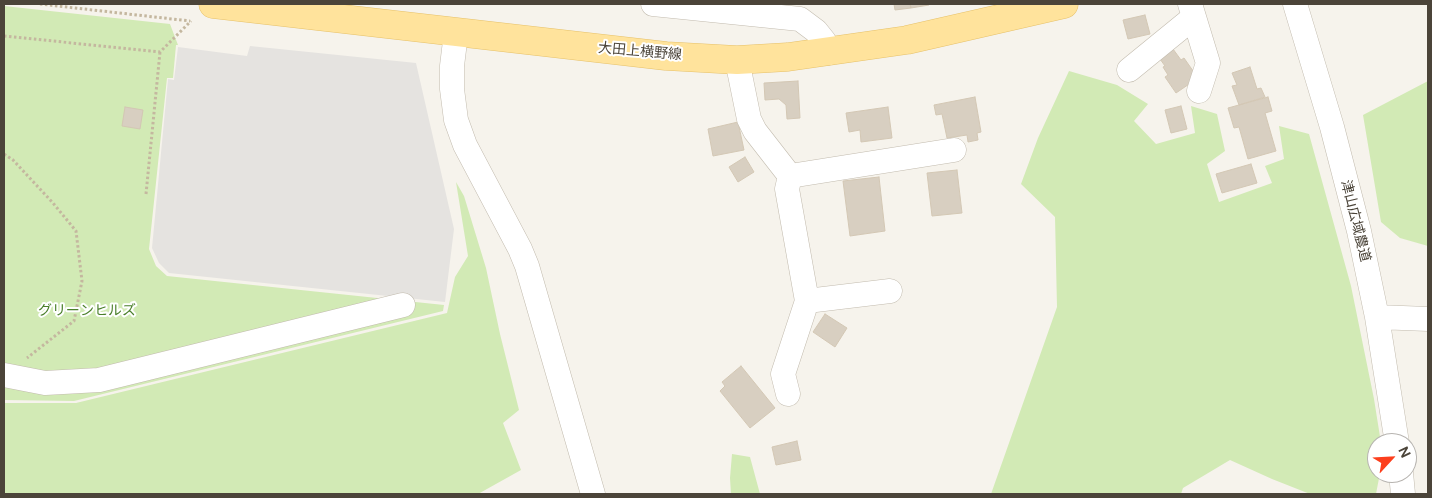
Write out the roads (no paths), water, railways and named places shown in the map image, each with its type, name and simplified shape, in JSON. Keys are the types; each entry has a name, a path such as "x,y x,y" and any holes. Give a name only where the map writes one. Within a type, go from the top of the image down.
{"main road":[{"name":"大田上横野線","path":"213,4 666,56 737,60 788,57 907,40 1064,4"}],"street":[{"path":"653,4 800,19 807,14 828,52"},
{"name":"津山広域農道","path":"1295,4 1334,136 1359,231 1377,316 1395,433"},
{"path":"1129,70 1192,10 1208,63 1199,92"},
{"path":"456,33 452,66 452,89 456,120 465,145 520,249 527,266 593,494"},
{"path":"737,60 749,119 755,131 790,176"},
{"path":"790,176 954,150"},
{"path":"788,394 783,374 807,301 787,189 790,176"},
{"path":"807,301 890,291"},
{"path":"4,375 45,383 99,380 403,305"},
{"path":"1377,316 1428,319"}],"park label":[{"name":"グリーンヒルズ","path":"87,311"}]}
